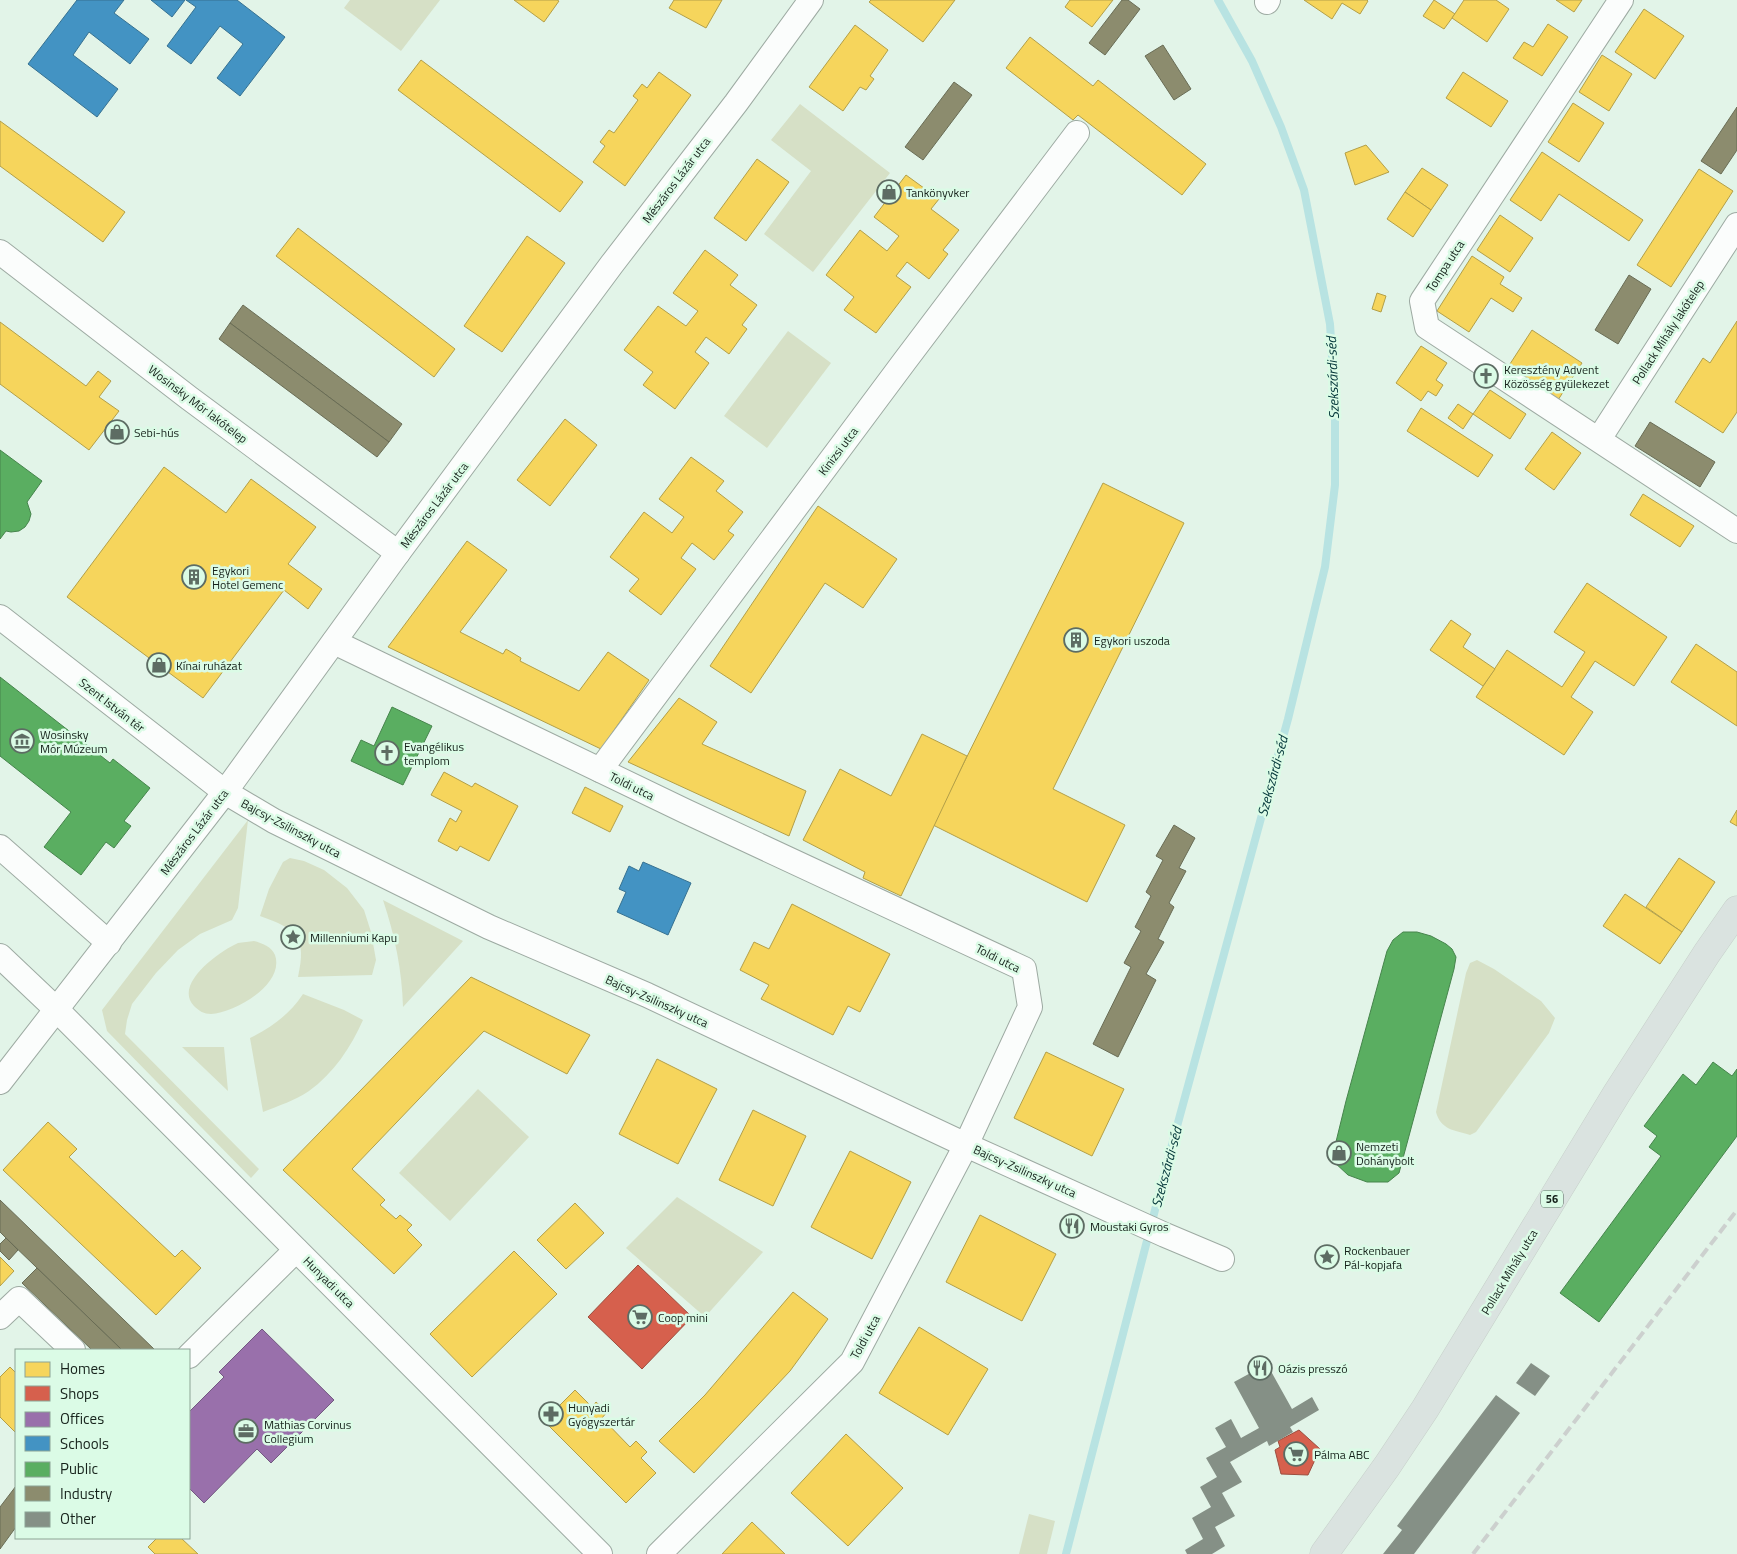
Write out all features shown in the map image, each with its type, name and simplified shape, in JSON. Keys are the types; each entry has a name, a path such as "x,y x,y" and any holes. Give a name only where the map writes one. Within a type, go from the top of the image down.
{"main road":[{"name":"Pollack Mihály utca","path":"1324,1554 1425,1409 1617,1092 1737,910"}],"street":[{"name":"Mészáros Lázár utca","path":"0,1082 225,792 398,553 612,264 736,103 811,0"},
{"name":"Tompa utca","path":"1621,0 1422,301 1427,327 1737,531"},
{"name":"Kinizsi utca","path":"600,770 1077,133"},
{"name":"Pollack Mihály lakótelep","path":"1599,439 1737,225"},
{"name":"Wosinsky Mór lakótelep","path":"0,252 189,398 398,553"},
{"name":"Szent István tér","path":"0,617 225,792"},
{"name":"Toldi utca","path":"334,642 685,812 1024,969 1030,1007 966,1145 852,1362 659,1554"},
{"name":"Bajcsy-Zsilinszky utca","path":"225,792 274,821 489,927 646,995 1123,1217 1222,1259"},
{"path":"0,847 109,943"},
{"path":"0,956 57,1010"},
{"name":"Hunyadi utca","path":"57,1010 600,1554"},
{"path":"190,1355 296,1250"},
{"path":"0,1318 19,1298 72,1349"}],"green space":[{"path":"350,0 440,0 401,51 344,8"},
{"path":"800,104 890,173 813,272 764,234 811,171 771,140"},
{"path":"788,331 831,363 767,448 724,416"},
{"path":"248,820 238,908 232,920 200,934 178,950 156,973 132,1004 125,1034 259,1169 251,1178 107,1031 102,1010"},
{"path":"290,858 304,861 324,870 347,888 364,910 371,932 376,960 372,975 298,977 301,952 296,936 283,925 260,916 269,889 283,862"},
{"path":"383,900 463,941 403,1007 397,953"},
{"path":"254,941 269,948 275,955 276,966 273,976 265,986 244,1003 221,1012 211,1014 196,1008 189,997 189,988 201,969 230,947 238,943"},
{"path":"1477,960 1494,969 1541,1001 1555,1018 1549,1033 1476,1132 1470,1135 1445,1126 1438,1118 1436,1112 1466,973 1470,963"},
{"path":"303,994 344,1010 363,1020 341,1059 318,1084 287,1103 263,1112 250,1038 280,1020"},
{"path":"182,1047 224,1047 228,1091"},
{"path":"478,1089 529,1137 450,1221 399,1173"},
{"path":"677,1197 763,1252 705,1317 626,1248"},
{"path":"1029,1514 1055,1521 1047,1554 1019,1554"}],"building: Homes":[{"path":"514,0 557,0 559,1 544,22"},
{"path":"674,0 722,0 706,28 669,8"},
{"path":"871,0 955,0 923,42 869,2"},
{"path":"1070,0 1113,0 1092,27 1065,7"},
{"path":"1304,0 1368,1 1360,14 1342,3 1332,19"},
{"path":"1434,0 1455,14 1444,29 1423,16"},
{"path":"1464,0 1496,0 1509,9 1487,42 1452,18"},
{"path":"1556,0 1582,0 1574,12"},
{"path":"1644,9 1684,36 1655,79 1615,52"},
{"path":"1548,24 1568,37 1542,76 1513,58 1524,42 1533,47"},
{"path":"855,25 888,50 870,76 874,79 866,90 860,87 843,111 809,87"},
{"path":"1030,37 1093,86 1098,80 1206,164 1182,195 1078,115 1073,120 1006,68"},
{"path":"1602,55 1632,74 1609,111 1579,92"},
{"path":"421,60 583,182 560,212 398,90"},
{"path":"659,72 691,95 625,186 593,162 605,146 600,142 609,130 614,133 638,100 633,96 642,84 647,88"},
{"path":"1463,72 1508,101 1491,127 1446,98"},
{"path":"1573,103 1604,123 1579,162 1548,142"},
{"path":"0,121 125,212 103,242 0,166"},
{"path":"1366,145 1389,172 1355,185 1345,153"},
{"path":"1542,152 1643,220 1629,241 1559,194 1541,221 1510,200"},
{"path":"757,159 789,182 746,241 714,218"},
{"path":"1422,168 1448,185 1431,210 1405,192"},
{"path":"1699,169 1733,191 1671,287 1637,265"},
{"path":"906,175 939,199 931,209 959,230 943,250 948,254 929,279 907,262 896,276 911,287 876,333 844,310 854,297 826,275 860,230 887,251 899,236 874,217"},
{"path":"1405,192 1431,210 1413,237 1387,219"},
{"path":"1500,215 1533,238 1510,272 1477,250"},
{"path":"298,228 455,349 434,377 276,256"},
{"path":"527,236 565,263 502,352 464,326"},
{"path":"705,250 738,275 730,285 757,305 742,325 747,329 729,354 706,337 695,352 709,363 675,409 643,385 653,372 624,350 658,306 686,326 698,311 673,293"},
{"path":"1472,256 1504,277 1500,284 1522,298 1513,312 1491,298 1469,332 1437,311"},
{"path":"1377,293 1386,296 1381,312 1372,309"},
{"path":"1737,321 1737,412 1723,433 1675,402 1703,358 1710,363"},
{"path":"0,322 86,386 98,371 111,381 99,397 119,411 89,450 0,384"},
{"path":"1532,330 1582,363 1558,400 1508,367"},
{"path":"1421,346 1447,363 1436,380 1443,385 1436,396 1428,391 1421,401 1396,383"},
{"path":"1490,390 1526,414 1510,439 1473,414"},
{"path":"1458,404 1473,414 1463,429 1448,418"},
{"path":"1421,408 1493,455 1478,477 1407,431"},
{"path":"565,419 597,445 550,506 517,480"},
{"path":"1552,432 1581,453 1554,490 1525,469"},
{"path":"691,457 724,481 716,491 743,512 728,531 734,535 714,560 692,543 681,558 696,569 661,615 629,591 639,579 610,557 644,512 672,533 684,517 659,499"},
{"name":"Egykori Hotel Gemenc","path":"164,467 226,513 251,479 316,527 288,564 322,589 308,609 284,590 203,698 67,597"},
{"name":"Egykori uszoda","path":"1103,483 1184,523 1053,789 1125,825 1087,902 933,825"},
{"path":"1643,494 1694,526 1680,547 1630,515"},
{"path":"818,506 897,559 863,608 825,583 751,693 710,666"},
{"path":"467,541 507,570 460,632 503,654 506,649 521,658 520,661 579,691 608,652 649,680 601,749 388,647"},
{"path":"1587,583 1667,637 1634,686 1595,661 1571,697 1593,712 1564,755 1476,697 1507,650 1562,687 1585,652 1554,632"},
{"path":"1451,620 1471,634 1463,647 1495,669 1483,686 1430,650"},
{"path":"1696,644 1737,672 1737,726 1671,682"},
{"path":"679,698 717,722 702,744 806,791 789,836 628,762"},
{"path":"922,734 967,756 901,896 863,878 865,872 803,840 840,769 891,796"},
{"path":"444,772 472,787 475,783 518,806 489,861 460,846 457,851 438,841 450,818 456,822 462,811 431,795"},
{"path":"585,787 623,806 610,832 572,813"},
{"path":"1737,810 1737,826 1730,822"},
{"path":"1679,858 1715,882 1682,932 1646,907"},
{"path":"1625,894 1682,932 1660,964 1603,926"},
{"path":"792,904 890,954 860,1012 848,1006 833,1035 761,999 769,985 740,970 754,942 769,949"},
{"path":"471,977 590,1035 567,1074 484,1031 352,1169 385,1200 380,1205 396,1219 400,1215 412,1225 407,1230 422,1245 394,1274 283,1170"},
{"path":"1046,1052 1124,1089 1092,1156 1014,1118"},
{"path":"657,1059 717,1089 678,1164 619,1134"},
{"path":"753,1110 806,1136 773,1206 719,1180"},
{"path":"48,1122 77,1149 69,1157 175,1257 182,1250 201,1268 156,1315 3,1170"},
{"path":"850,1151 911,1182 872,1259 811,1227"},
{"path":"575,1203 604,1233 566,1269 537,1240"},
{"path":"980,1215 1056,1254 1022,1321 946,1282"},
{"path":"514,1251 557,1294 472,1377 430,1334"},
{"path":"0,1257 14,1271 0,1286"},
{"path":"793,1292 828,1319 790,1371 694,1473 659,1441 705,1395"},
{"path":"919,1327 988,1369 948,1435 879,1393"},
{"path":"10,1367 15,1372 15,1432 0,1417 0,1377"},
{"path":"575,1390 592,1407 596,1402 607,1412 602,1418 630,1447 636,1441 647,1452 641,1458 656,1473 626,1503 544,1421"},
{"path":"846,1434 903,1488 848,1546 791,1493"},
{"path":"752,1522 785,1554 722,1554"},
{"path":"156,1539 182,1539 198,1554 155,1554 148,1547"}],"building: Shops":[{"name":"Coop mini","path":"638,1265 692,1317 642,1369 588,1317"},
{"path":"1299,1430 1320,1449 1308,1475 1281,1474 1275,1450 1280,1447 1278,1441"}],"building: Offices":[{"name":"Mathias Corvinus Collegium","path":"262,1329 334,1400 271,1463 257,1449 204,1503 190,1489 190,1411 224,1377 219,1372"}],"building: Schools":[{"path":"77,0 124,0 114,13 149,39 130,64 89,32 73,55 118,89 97,117 28,64"},
{"path":"151,0 185,0 172,17"},
{"path":"186,0 237,0 285,37 240,96 217,78 243,44 220,26 191,64 167,46 196,7"},
{"path":"643,862 691,883 668,935 617,912 626,892 619,889 629,866 639,871"}],"building: Public":[{"path":"0,450 42,481 27,502 31,514 25,527 19,531 6,531 0,539"},
{"path":"0,677 110,763 113,759 150,788 124,821 131,826 114,848 106,842 81,875 44,847 71,812 0,756"},
{"name":"Evangélikus templom","path":"392,707 432,726 403,785 351,761 361,740 374,746"},
{"path":"1403,932 1417,932 1431,936 1452,949 1456,957 1399,1173 1388,1182 1367,1182 1348,1175 1333,1161 1333,1154 1387,951 1393,940"},
{"path":"1713,1062 1732,1076 1737,1069 1737,1136 1599,1322 1560,1293 1661,1156 1649,1147 1657,1136 1644,1126 1683,1074 1696,1085"}],"building: Industry":[{"path":"1122,0 1128,0 1140,9 1105,55 1089,43"},
{"path":"1163,45 1191,89 1174,100 1145,56"},
{"path":"954,82 972,95 923,160 905,147"},
{"path":"1737,107 1737,150 1721,174 1701,161"},
{"path":"1629,275 1651,289 1618,344 1595,330"},
{"path":"243,305 402,424 389,442 230,323"},
{"path":"230,323 389,442 377,457 219,339"},
{"path":"1650,422 1715,462 1700,487 1635,446"},
{"path":"1174,825 1195,838 1179,868 1186,871 1169,903 1174,907 1158,939 1164,942 1146,974 1156,980 1118,1057 1093,1044 1131,967 1124,963 1141,931 1135,927 1151,896 1146,892 1163,860 1156,856"},
{"path":"0,1200 154,1349 121,1349 0,1232"},
{"path":"6,1238 18,1250 9,1260 0,1251 0,1244"},
{"path":"37,1268 121,1349 91,1349 22,1283"},
{"path":"15,1487 15,1528 0,1549 0,1507"}],"building: Other":[{"path":"1531,1363 1550,1376 1535,1396 1516,1383"},
{"path":"1267,1364 1292,1409 1312,1397 1319,1410 1290,1427 1293,1432 1269,1446 1267,1441 1230,1462 1242,1482 1222,1493 1235,1516 1215,1527 1225,1546 1212,1554 1187,1554 1185,1550 1203,1539 1192,1518 1211,1507 1200,1487 1217,1477 1206,1458 1226,1447 1215,1428 1231,1419 1241,1438 1259,1428 1234,1382"},
{"path":"1496,1395 1520,1413 1414,1554 1383,1554 1402,1530 1397,1526"}],"waterway":[{"name":"Szekszárdi-séd","path":"1066,1554 1170,1152 1288,719 1325,567 1335,485 1335,405 1330,324 1304,190 1281,127 1252,61 1218,0"}],"railway":[{"path":"1473,1554 1737,1210"}],"place":[{"name":"Tankönyvker","path":"889,192"},
{"name":"Keresztény Advent Közösség gyülekezet","path":"1486,376"},
{"name":"Sebi-hús","path":"117,432"},
{"name":"Egykori Hotel Gemenc","path":"194,577"},
{"name":"Egykori uszoda","path":"1076,640"},
{"name":"Kínai ruházat","path":"159,665"},
{"name":"Wosinsky Mór Múzeum","path":"22,741"},
{"name":"Evangélikus templom","path":"387,753"},
{"name":"Millenniumi Kapu","path":"293,937"},
{"name":"Nemzeti Dohánybolt","path":"1339,1153"},
{"name":"Moustaki Gyros","path":"1072,1226"},
{"name":"Rockenbauer Pál-kopjafa","path":"1327,1257"},
{"name":"Coop mini","path":"640,1317"},
{"name":"Oázis presszó","path":"1260,1368"},
{"name":"Hunyadi Gyógyszertár","path":"551,1414"},
{"name":"Mathias Corvinus Collegium","path":"246,1431"},
{"name":"Pálma ABC","path":"1296,1454"}]}
